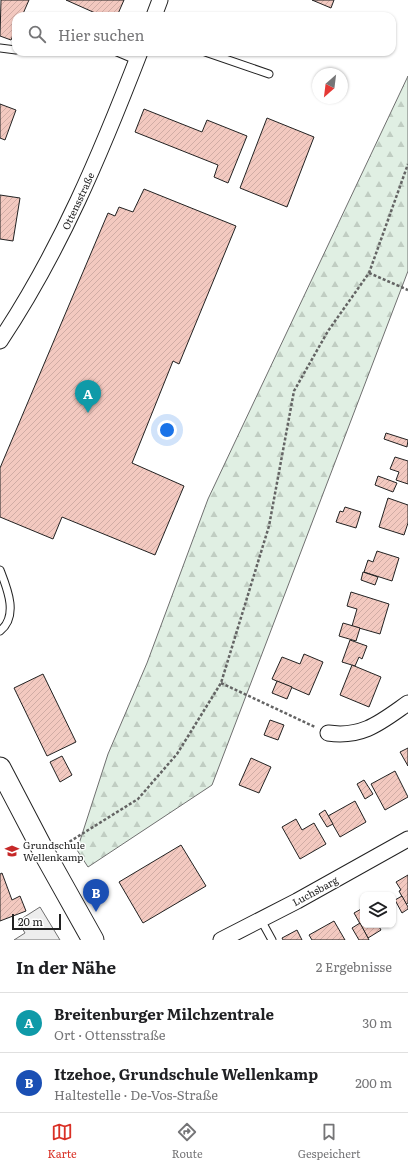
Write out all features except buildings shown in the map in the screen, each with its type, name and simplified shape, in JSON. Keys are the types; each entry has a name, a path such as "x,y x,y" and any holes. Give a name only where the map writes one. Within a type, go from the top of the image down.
{"street":[{"path":"156,12 160,0"},
{"name":"Ottensstraße","path":"0,341 22,308 66,227 96,162 138,56"},
{"path":"328,733 352,734 367,730 408,703"},
{"path":"0,768 46,856 93,940"},
{"name":"Luchsbarg","path":"221,940 261,920 408,838"}],"lane":[{"path":"0,48 12,50"},
{"path":"217,56 269,74"},
{"path":"0,570 8,590 10,607 7,622 0,631"},
{"path":"261,920 272,940"}],"path":[{"path":"46,856 81,836 138,799 177,754 221,683 269,526 294,392 328,331 370,273 408,164"},
{"path":"370,273 408,290"},
{"path":"221,683 328,733"}],"green space":[{"path":"408,76 408,271 212,785 88,867 77,850 108,754 147,663 208,499"}],"shaded area":[{"path":"40,907 60,940 14,940 25,933 18,921"}],"place":[{"name":"Breitenburger Milchzentrale","path":"88,413"},
{"name":"Grundschule Wellenkamp","path":"12,851"},
{"name":"Itzehoe, Grundschule Wellenkamp","path":"96,912"}]}
